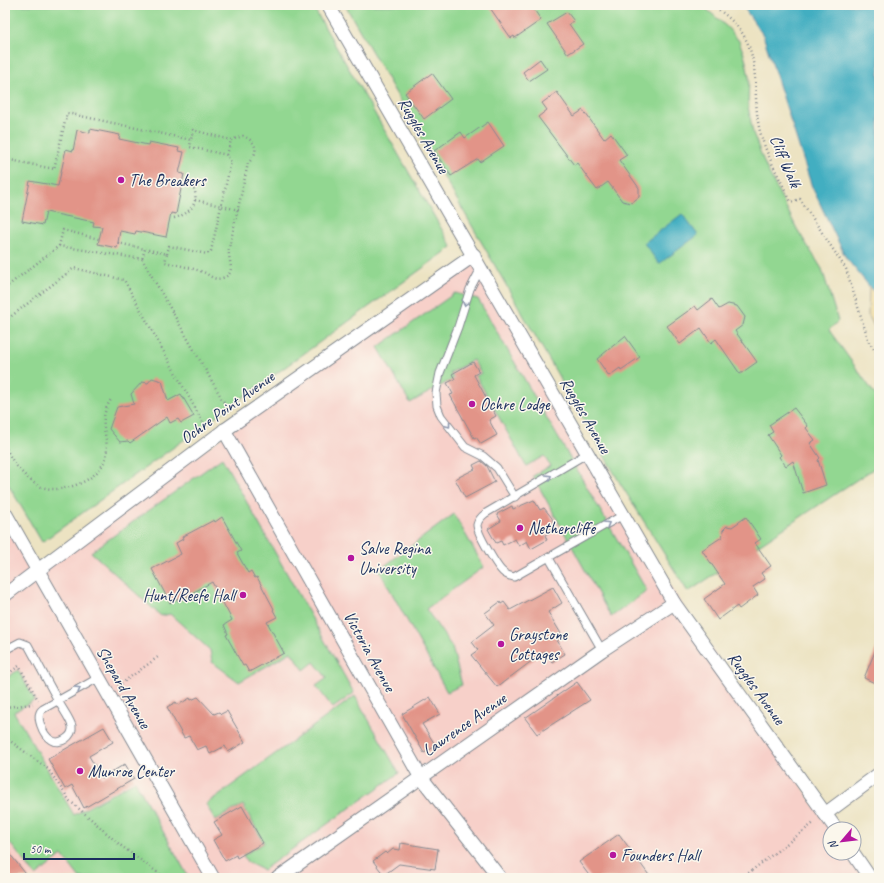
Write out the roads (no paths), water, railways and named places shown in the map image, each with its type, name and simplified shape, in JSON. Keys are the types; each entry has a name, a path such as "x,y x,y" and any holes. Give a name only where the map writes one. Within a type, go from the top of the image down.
{"street":[{"name":"Ruggles Avenue","path":"328,5 407,143 481,267 674,603 830,821"},
{"name":"Ochre Point Avenue","path":"5,595 224,430 474,255"},
{"name":"Victoria Avenue","path":"224,430 420,776 500,878"},
{"name":"Shepard Avenue","path":"5,513 213,878"},
{"name":"Lawrence Avenue","path":"278,878 420,776 602,650 674,603"},
{"path":"825,814 879,774"},
{"path":"858,861 870,878"}],"lane":[{"path":"481,267 470,289 458,328 440,373 436,393 437,406 441,416 465,447 484,456 497,468 515,497"},
{"path":"588,453 486,513 480,519 477,526 479,533 501,571 507,576 514,577 623,515"},
{"path":"549,558 602,650"},
{"path":"5,650 20,642 28,645 58,700 72,725 72,732 68,737 62,741 55,742 50,739 39,721 41,710 58,700 98,678"}],"water":[{"path":"742,5 879,5 879,298 846,258 812,187 763,35"},
{"path":"682,214 698,235 659,264 644,243"}],"place":[{"name":"The Breakers","path":"121,180"},
{"name":"Ochre Lodge","path":"472,404"},
{"name":"Nethercliffe","path":"520,528"},
{"name":"Salve Regina University","path":"351,558"},
{"name":"Hunt/Reefe Hall","path":"243,595"},
{"name":"Graystone Cottages","path":"501,644"},
{"name":"Munroe Center","path":"80,771"},
{"name":"Founders Hall","path":"613,855"}]}
